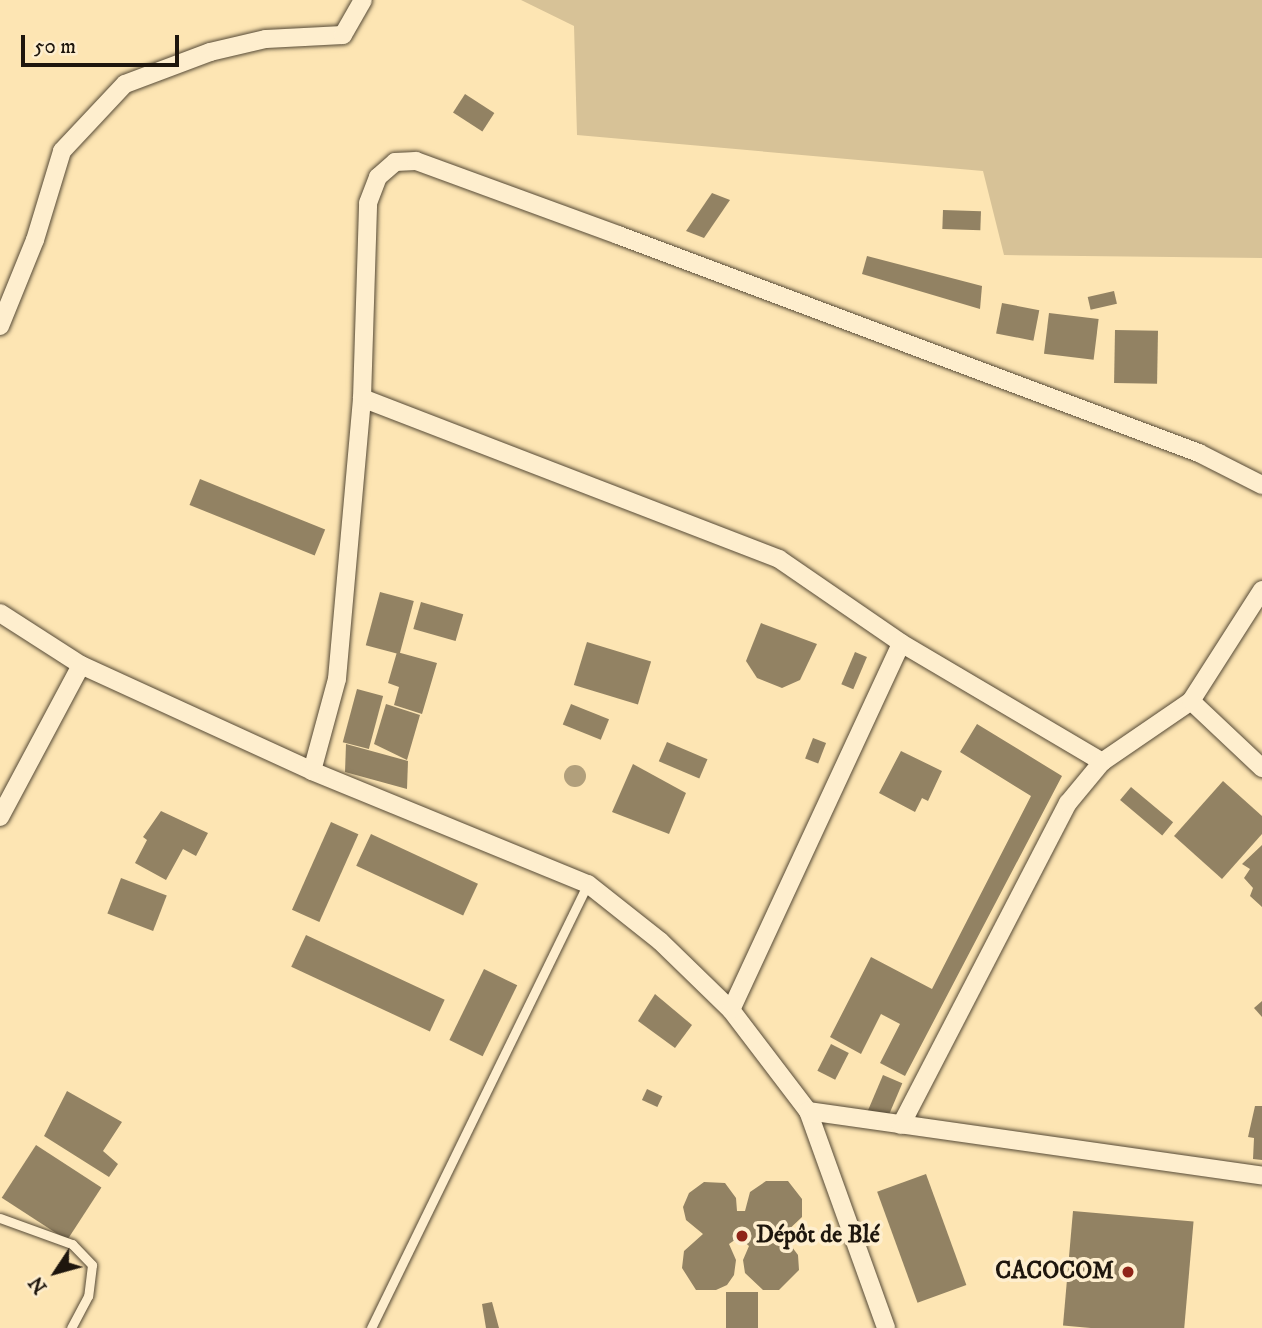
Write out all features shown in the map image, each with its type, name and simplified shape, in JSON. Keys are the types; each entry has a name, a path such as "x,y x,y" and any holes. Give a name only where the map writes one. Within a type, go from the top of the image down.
{"street":[{"path":"0,326 35,240 62,151 125,84 210,52 266,39 343,34 363,0"},
{"path":"312,771 337,679 362,397 368,203 377,177 395,162 416,161 1164,439 1262,485"},
{"path":"362,397 779,559 901,643 1102,762"},
{"path":"901,1125 1080,783 1102,762 1191,701 1262,590"},
{"path":"0,613 81,666 312,771 588,884 660,941 731,1010 808,1111 886,1328"},
{"path":"731,1010 901,643"},
{"path":"0,817 81,666"},
{"path":"1191,701 1262,768"},
{"path":"808,1111 1262,1176"}],"lane":[{"path":"371,1328 588,884"},
{"path":"0,1218 72,1244 92,1265 88,1296 71,1328"}],"shaded area":[{"path":"521,0 1262,0 1262,258 1004,255 983,171 577,135 574,26"},
{"path":"571,765 579,765 586,772 586,780 579,787 571,787 564,780 564,772"}],"building":[{"path":"465,94 494,113 482,132 453,112"},
{"path":"712,193 730,200 704,238 686,231"},
{"path":"943,210 981,211 980,230 942,229"},
{"path":"867,256 982,286 980,309 862,274"},
{"path":"1114,291 1117,304 1091,310 1088,297"},
{"path":"1002,303 1039,310 1033,341 996,333"},
{"path":"1049,313 1099,319 1094,360 1044,354"},
{"path":"1115,330 1158,331 1157,384 1114,383"},
{"path":"200,479 325,530 315,556 190,505"},
{"path":"380,592 414,601 400,654 366,645"},
{"path":"421,602 463,614 456,641 413,629"},
{"path":"761,623 817,644 800,680 782,688 757,678 746,661"},
{"path":"587,642 651,662 638,705 574,685"},
{"path":"397,652 437,663 422,714 394,705 399,687 388,683"},
{"path":"855,652 867,657 853,689 841,684"},
{"path":"357,689 383,696 369,749 343,742"},
{"path":"386,704 420,715 407,760 374,744"},
{"path":"571,704 609,719 601,740 563,724"},
{"path":"977,724 1062,776 905,1076 880,1063 900,1024 881,1014 861,1054 830,1037 871,957 932,989 1031,796 960,752"},
{"path":"813,738 826,743 818,764 805,759"},
{"path":"667,742 708,759 699,779 659,761"},
{"path":"346,744 408,761 407,789 345,772"},
{"path":"901,751 942,771 928,801 922,798 915,812 879,793"},
{"path":"633,764 686,793 669,834 612,812"},
{"path":"1223,781 1262,816 1262,834 1222,879 1174,836"},
{"path":"1131,787 1173,822 1162,835 1120,800"},
{"path":"161,811 208,833 196,856 183,849 166,880 135,863 147,840 143,837"},
{"path":"331,822 358,834 319,922 292,910"},
{"path":"371,834 478,884 463,916 356,866"},
{"path":"1262,845 1262,907 1250,896 1253,888 1244,878 1250,869 1242,864"},
{"path":"121,878 167,896 153,931 107,913"},
{"path":"306,935 445,1000 430,1031 291,967"},
{"path":"484,969 517,985 483,1056 449,1040"},
{"path":"655,994 692,1025 675,1048 638,1021"},
{"path":"1262,1001 1262,1017 1254,1008"},
{"path":"831,1044 849,1053 835,1080 817,1071"},
{"path":"883,1075 902,1083 882,1130 863,1122"},
{"path":"647,1089 662,1096 657,1107 642,1100"},
{"path":"67,1091 122,1122 103,1151 118,1164 109,1177 44,1136"},
{"path":"1255,1106 1262,1106 1262,1160 1253,1159 1254,1138 1248,1137"},
{"path":"36,1145 101,1187 67,1240 2,1198"},
{"path":"926,1174 966,1285 917,1303 877,1192"},
{"name":"Dépôt de Blé","path":"766,1181 788,1181 802,1199 802,1217 783,1235 798,1255 799,1270 779,1290 763,1290 745,1273 743,1260 749,1246 739,1237 729,1244 736,1260 734,1275 727,1285 716,1290 696,1290 682,1268 684,1251 703,1234 686,1220 683,1207 689,1193 704,1182 725,1183 736,1198 737,1211 745,1211 750,1192"},
{"name":"CACOCOM","path":"1073,1211 1194,1222 1184,1328 1063,1326"},
{"path":"726,1292 758,1292 758,1328 726,1328"},
{"path":"492,1302 499,1328 486,1328 482,1304"}],"place":[{"name":"Dépôt de Blé","path":"742,1236"},
{"name":"CACOCOM","path":"1128,1272"}]}
